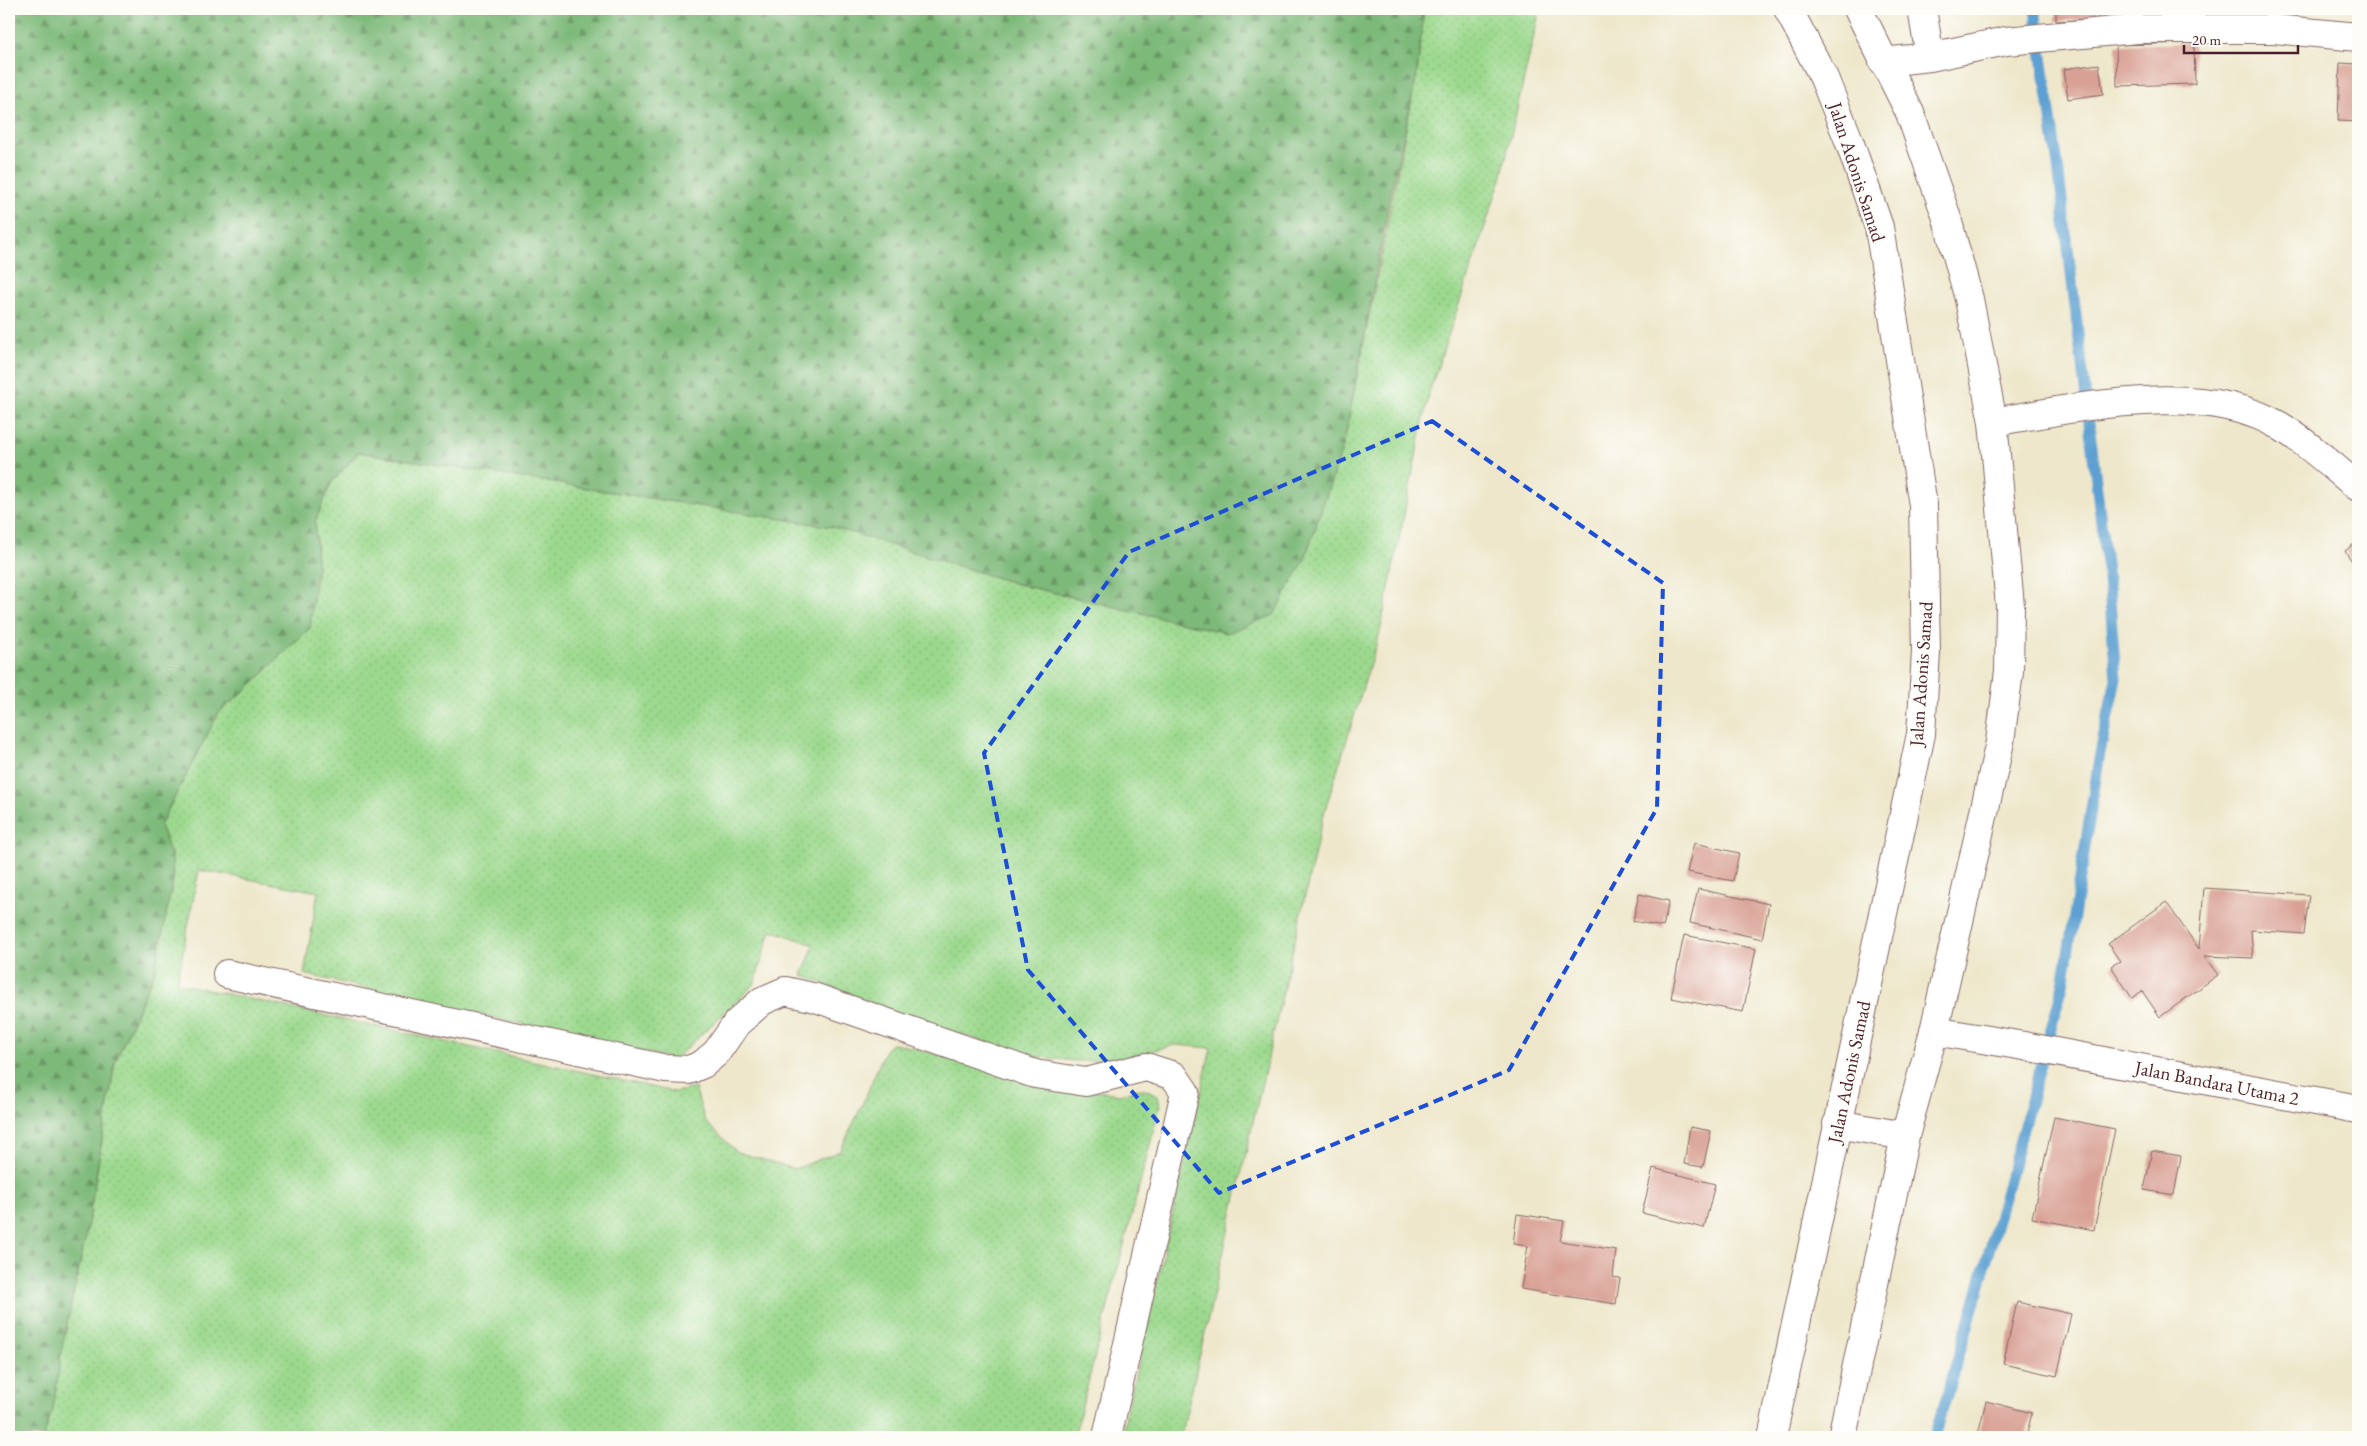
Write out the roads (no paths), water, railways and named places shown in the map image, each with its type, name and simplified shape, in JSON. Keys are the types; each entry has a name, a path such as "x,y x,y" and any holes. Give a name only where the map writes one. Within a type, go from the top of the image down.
{"main road":[{"name":"Jalan Adonis Samad","path":"1772,1437 1921,734 1926,652 1923,504 1879,227 1848,138 1824,78 1788,9"},
{"path":"1842,1437 1905,1136 1934,1031 2000,742 2010,671 2010,606 1992,422 1969,299 1946,214 1910,114 1858,9"},
{"path":"1922,9 1930,56"},
{"path":"1883,62 1930,56 2006,40 2138,29 2274,29 2358,37"},
{"path":"1992,422 2076,408 2179,399 2221,405 2280,426 2358,487"},
{"path":"227,974 666,1070 689,1070 702,1064 716,1053 737,1023 762,1001 785,991 816,998 1035,1074 1086,1082 1146,1067 1174,1076 1185,1092 1107,1437"},
{"name":"Jalan Bandara Utama 2","path":"1934,1031 2024,1046 2358,1109"},
{"path":"1837,1124 1905,1136"}],"waterway":[{"path":"1934,1437 1973,1309 2063,985 2100,753 2116,679 2109,588 2058,166 2035,9"}]}
